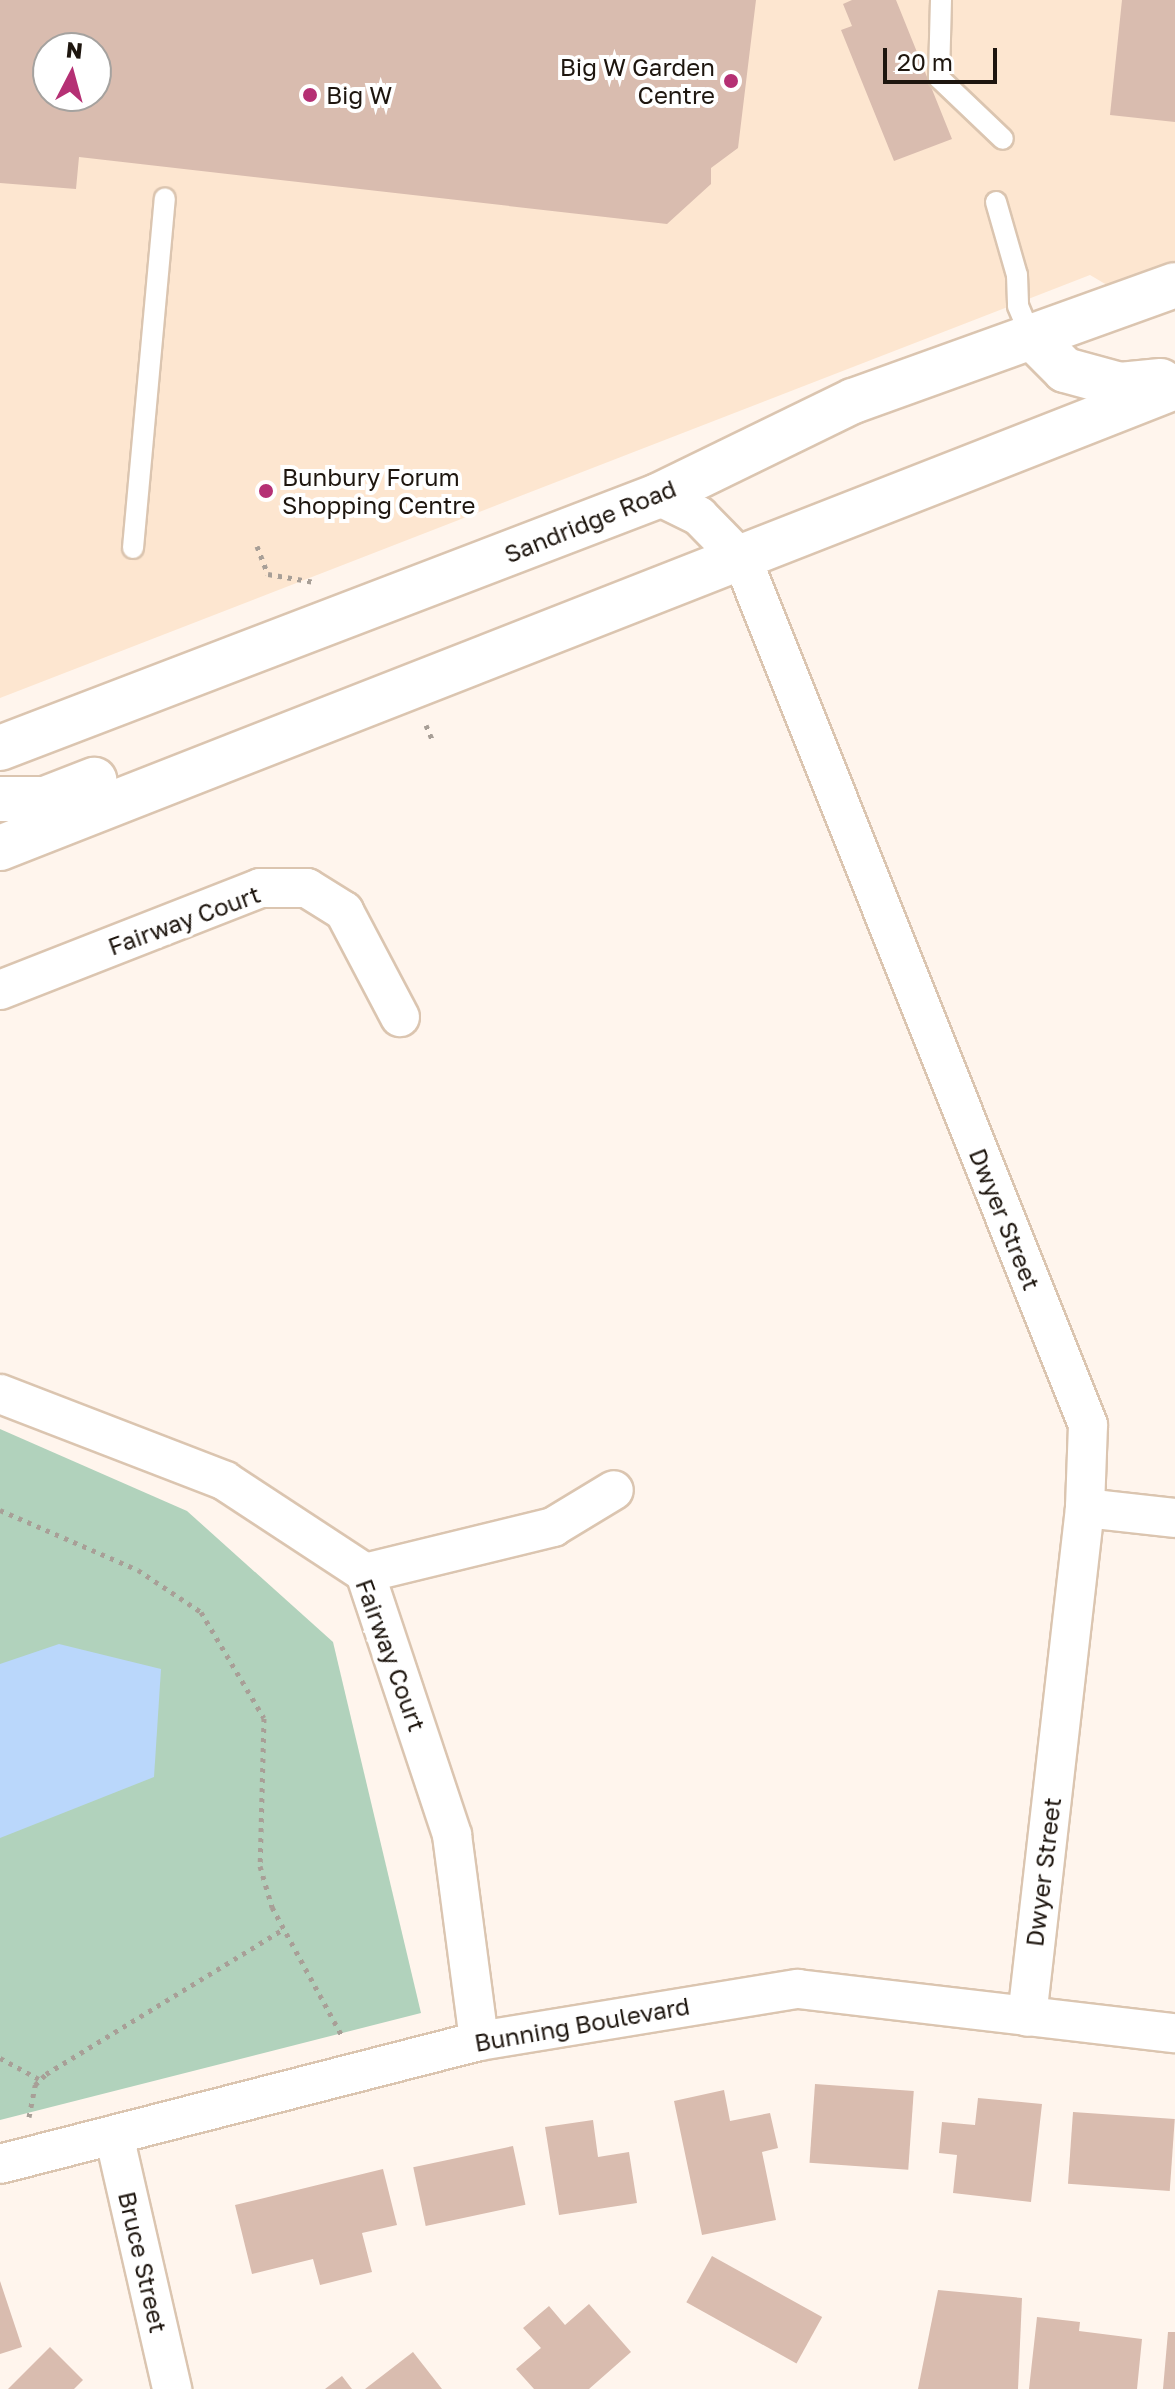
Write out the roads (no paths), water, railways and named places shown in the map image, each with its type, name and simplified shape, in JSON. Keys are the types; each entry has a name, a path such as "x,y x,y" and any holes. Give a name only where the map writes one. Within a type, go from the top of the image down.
{"main road":[{"name":"Sandridge Road","path":"0,748 658,496 853,401 1040,320 1175,285"},
{"path":"1040,320 1065,370 1120,385 1175,379"},
{"path":"1025,440 1065,370"},
{"path":"0,848 743,561 1025,440 1175,387"},
{"path":"0,799 45,799 266,716 353,711"}],"street":[{"name":"Dwyer Street","path":"658,496 699,516 743,561 1088,1425 1085,1508 1027,2017"},
{"name":"Fairway Court","path":"0,990 260,888 307,888 344,911 400,1017"},
{"name":"Fairway Court","path":"0,1394 225,1481 365,1573 452,1835 479,2041"},
{"path":"365,1573 553,1527 614,1490"},
{"path":"1085,1508 1175,1518"},
{"name":"Bunning Boulevard","path":"0,2164 479,2041 798,1989 1175,2033"},
{"name":"Bruce Street","path":"114,2135 172,2389"}],"lane":[{"path":"941,0 939,78 1003,139"},
{"path":"133,548 165,198"},
{"path":"996,202 1017,275 1040,320"}],"water":[{"path":"59,1644 161,1669 154,1777 0,1838 0,1664"}],"place":[{"name":"Big W Garden Centre","path":"731,81"},
{"name":"Big W","path":"310,95"},
{"name":"Bunbury Forum Shopping Centre","path":"266,491"}]}
